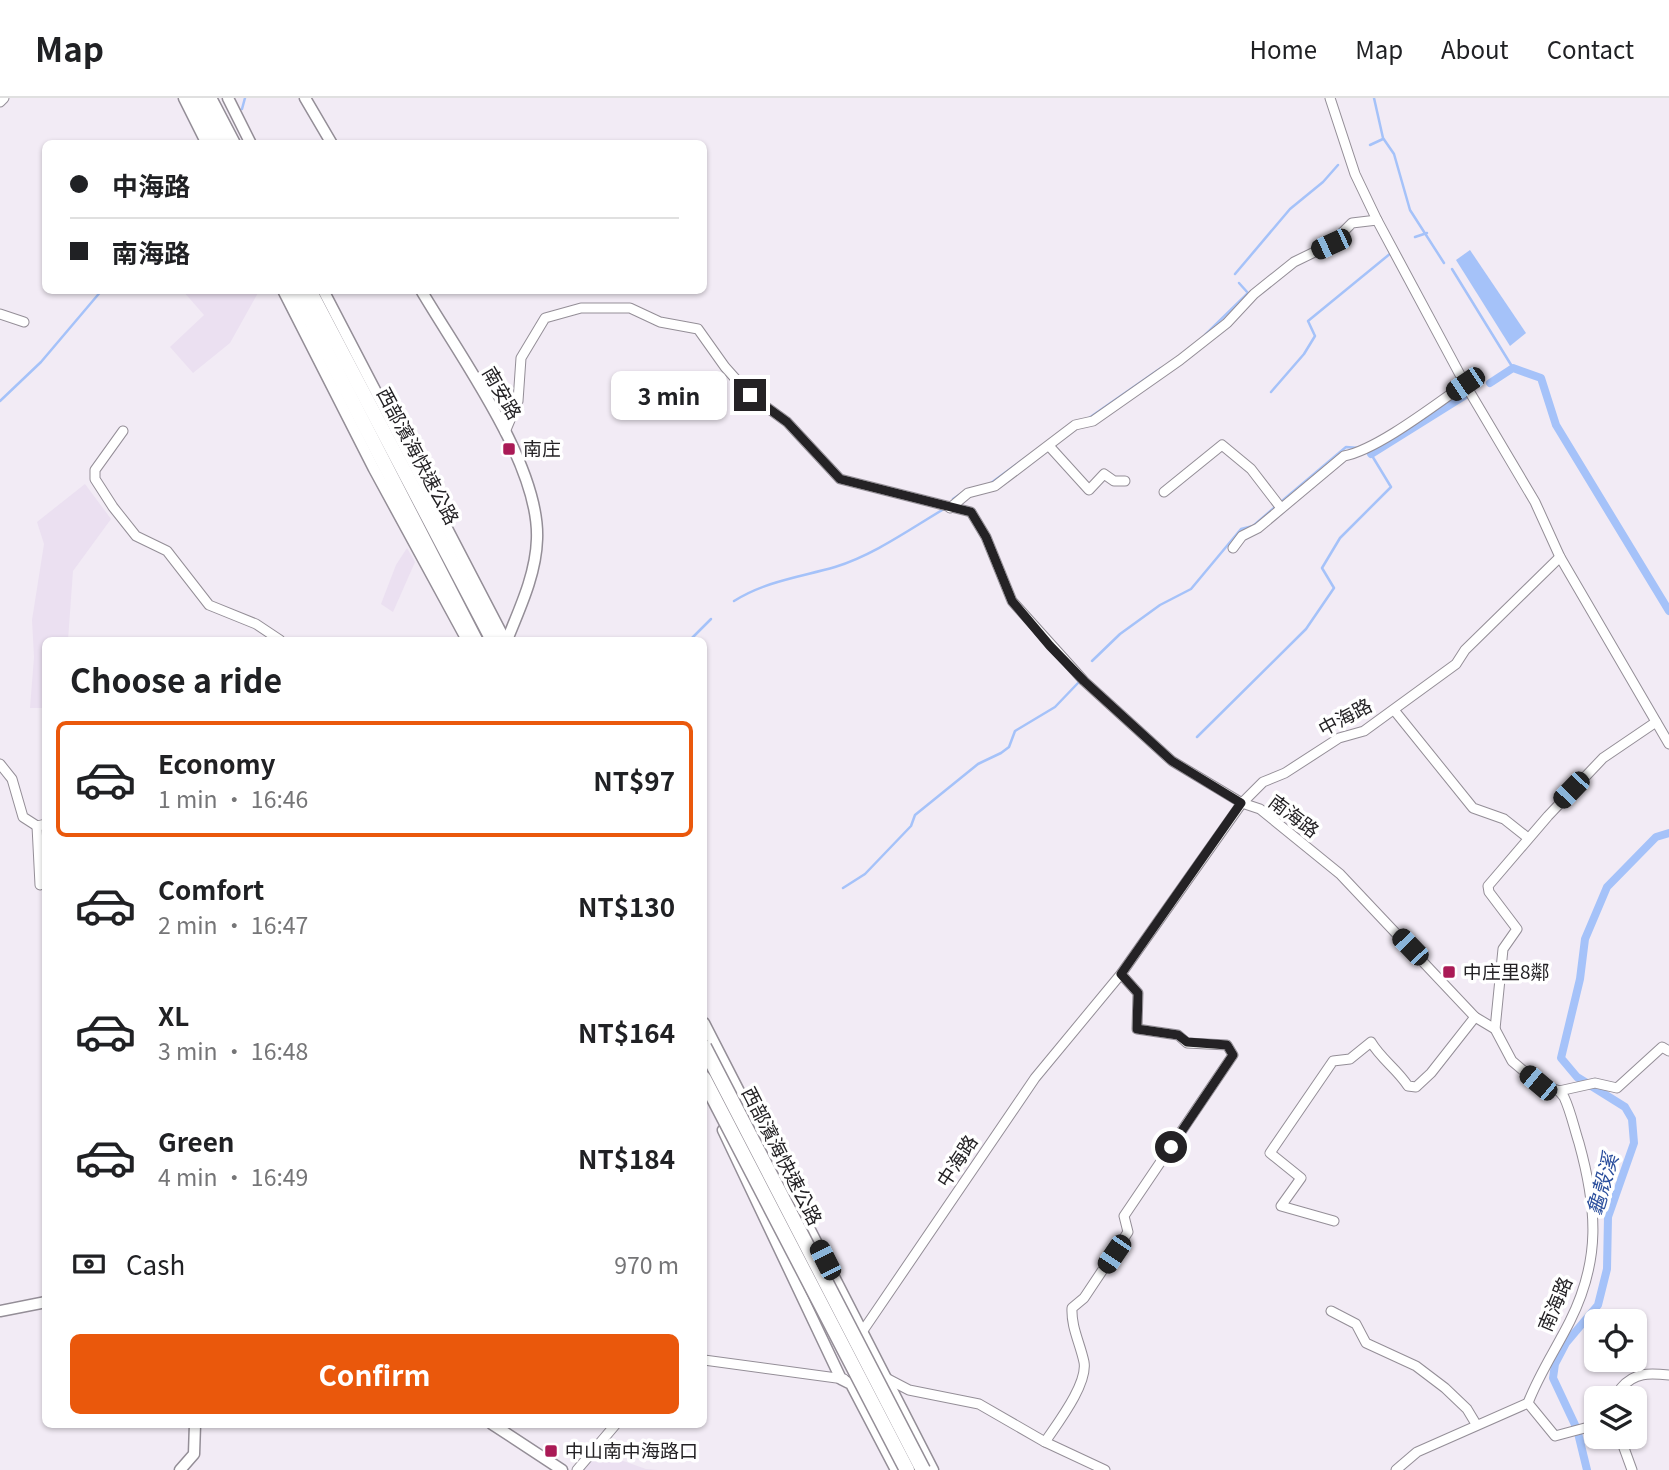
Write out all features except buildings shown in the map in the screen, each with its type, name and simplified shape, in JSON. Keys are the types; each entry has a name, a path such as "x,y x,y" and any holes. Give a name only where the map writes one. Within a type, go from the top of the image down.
{"highway":[{"path":"195,98 217,140"},
{"path":"209,98 231,140"},
{"name":"西部濱海快速公路","path":"297,294 473,637"},
{"name":"西部濱海快速公路","path":"311,294 491,637"},
{"name":"西部濱海快速公路","path":"707,1053 923,1470"},
{"name":"西部濱海快速公路","path":"707,1085 907,1470"}],"street":[{"path":"0,102 4,98"},
{"path":"184,98 206,140"},
{"path":"228,98 248,140"},
{"path":"305,98 330,140"},
{"path":"1330,98 1355,174 1377,220 1465,384 1535,502 1560,557 1669,744"},
{"path":"950,508 968,493 995,486 1050,447 1075,425 1093,421 1180,360 1227,323 1254,295 1294,262 1331,244 1352,223 1377,220"},
{"path":"286,294 374,469 465,637"},
{"path":"325,294 504,637"},
{"name":"南安路","path":"423,294 505,432 527,480 535,505 537,538 533,569 507,637"},
{"name":"南海路","path":"505,432 518,401 521,358 545,318 581,308 630,308 660,322 698,329 750,395 787,422 840,479 971,512 986,537 1012,601 1084,681 1172,761 1241,803 1260,809 1340,874 1475,1017 1495,1029"},
{"path":"0,314 24,322"},
{"path":"1233,548 1242,536 1258,528 1344,456 1358,454 1465,384"},
{"path":"123,431 95,470 95,479 113,507 136,536 167,551 209,605 256,624 276,637"},
{"path":"1164,492 1222,445 1251,469 1281,508"},
{"path":"1050,447 1089,490 1104,474 1114,481 1125,481"},
{"name":"中海路","path":"841,1379 862,1331 1035,1078 1121,974 1241,803 1263,782 1284,773 1339,738 1364,731 1456,664 1465,650 1560,557"},
{"name":"中海路","path":"1394,710 1473,808 1504,819 1528,838"},
{"path":"1656,722 1603,758 1528,838 1488,886 1489,892 1517,929 1503,949 1495,1029 1512,1061 1538,1083 1559,1091 1595,1083 1616,1088 1662,1047 1669,1051"},
{"path":"0,764 12,779 23,817 41,825 40,885"},
{"path":"1045,1442 1070,1405 1085,1366 1072,1321 1072,1308 1084,1298 1128,1232 1124,1216 1233,1055 1227,1045 1187,1042 1178,1035 1137,1029 1138,993 1121,974"},
{"path":"1334,1221 1281,1206 1301,1178 1270,1153 1283,1130 1333,1061 1350,1059 1371,1042 1379,1054 1396,1067 1408,1086 1416,1087 1431,1073 1475,1017"},
{"path":"707,1029 933,1470"},
{"name":"南海路","path":"1528,1403 1539,1376 1570,1321 1591,1263 1594,1208 1592,1190 1568,1104 1559,1091"},
{"path":"707,1105 841,1379 851,1384 896,1470"},
{"path":"0,1311 42,1303"},
{"path":"1331,1311 1356,1324 1366,1343 1416,1366 1446,1388 1467,1409 1475,1424"},
{"path":"707,1360 841,1379 885,1378 909,1390 954,1396 979,1404 1045,1442 1105,1470"},
{"path":"1623,1386 1630,1378 1640,1374 1669,1375"},
{"path":"1396,1470 1417,1452 1475,1424 1528,1403 1551,1434 1584,1430"},
{"path":"180,1470 194,1454 195,1428"},
{"path":"498,1428 562,1470"},
{"path":"576,1470 613,1428"},
{"path":"1624,1449 1632,1470"}],"shaded area":[{"path":"186,294 257,294 230,343 193,373 170,347 204,315"},
{"path":"85,484 111,519 73,571 68,637 42,637 42,708 30,708 34,657 32,620 44,544 37,522"},
{"path":"407,548 415,562 393,612 381,604 396,565"},
{"path":"595,1451 646,1469 658,1470 578,1470"}],"water":[{"path":"1470,250 1526,333 1510,346 1456,260"}],"waterway":[{"path":"242,109 245,98"},
{"path":"1374,98 1383,138 1394,154 1410,210 1444,263"},
{"path":"1370,145 1383,139"},
{"path":"1235,274 1290,209 1323,182 1338,165"},
{"path":"1415,237 1427,233"},
{"path":"1271,392 1304,354 1315,336 1308,321 1391,253"},
{"path":"1452,269 1513,368"},
{"path":"1205,335 1248,293 1239,283"},
{"path":"0,401 41,362 99,294"},
{"path":"1089,418 1161,368"},
{"path":"1490,383 1513,368 1541,378 1556,425 1669,611"},
{"path":"1371,454 1467,394"},
{"path":"1282,501 1346,447 1360,448"},
{"path":"1197,737 1306,629 1334,588 1322,568 1340,538 1391,487 1371,454 1366,451"},
{"path":"991,483 1028,456"},
{"path":"953,499 962,493"},
{"path":"1092,661 1120,634 1160,605 1191,589 1241,529 1253,526 1275,507"},
{"path":"734,601 771,584 835,567 864,556 944,509"},
{"path":"693,637 711,619"},
{"path":"843,888 865,874 911,826 915,815 978,764 1009,747 1015,731 1055,707 1078,683"},
{"name":"龜殼溪","path":"1587,1470 1577,1429 1553,1378 1555,1364 1566,1343 1598,1305 1607,1269 1608,1217 1634,1143 1632,1119 1625,1107 1577,1077 1561,1058 1580,979 1585,939 1607,887 1656,837 1669,833"}],"place":[{"name":"南庄","path":"509,449"},
{"name":"中庄里8鄰","path":"1449,972"},
{"name":"中山南中海路口","path":"551,1451"}],"route":[{"path":"750,395 787,422 824,465 840,479 971,512 986,537 1012,601 1024,619 1084,681 1172,761 1241,803 1121,974 1138,993 1137,1029 1178,1035 1187,1042 1227,1045 1233,1055 1171,1147"}]}
